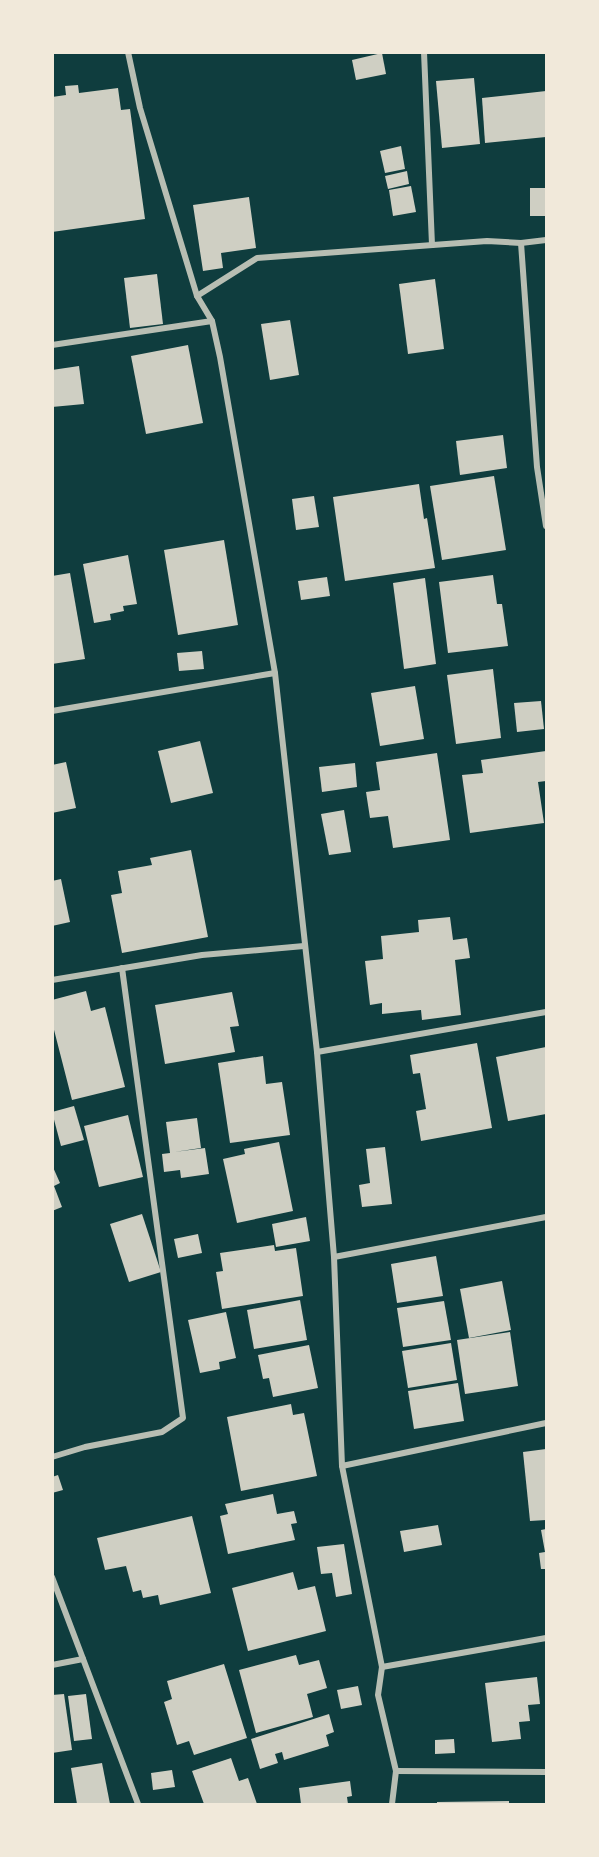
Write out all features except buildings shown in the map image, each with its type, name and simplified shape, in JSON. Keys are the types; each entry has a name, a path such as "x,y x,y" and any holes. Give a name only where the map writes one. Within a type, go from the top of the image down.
{"street":[{"path":"128,52 140,108 197,296 212,321 275,673 317,1052 334,1257 342,1466 382,1667 378,1695 396,1771 392,1804"},
{"path":"424,52 432,245"},
{"path":"197,296 257,258 487,241 521,243 546,240"},
{"path":"521,243 537,467 546,526"},
{"path":"52,345 212,321"},
{"path":"52,711 275,673"},
{"path":"52,980 202,955 304,946"},
{"path":"52,1457 85,1447 162,1432 183,1418 122,968"},
{"path":"317,1052 546,1012"},
{"path":"334,1257 546,1217"},
{"path":"342,1466 546,1423"},
{"path":"52,1577 138,1804"},
{"path":"382,1667 546,1638"},
{"path":"52,1665 83,1659"},
{"path":"396,1771 546,1772"}]}
